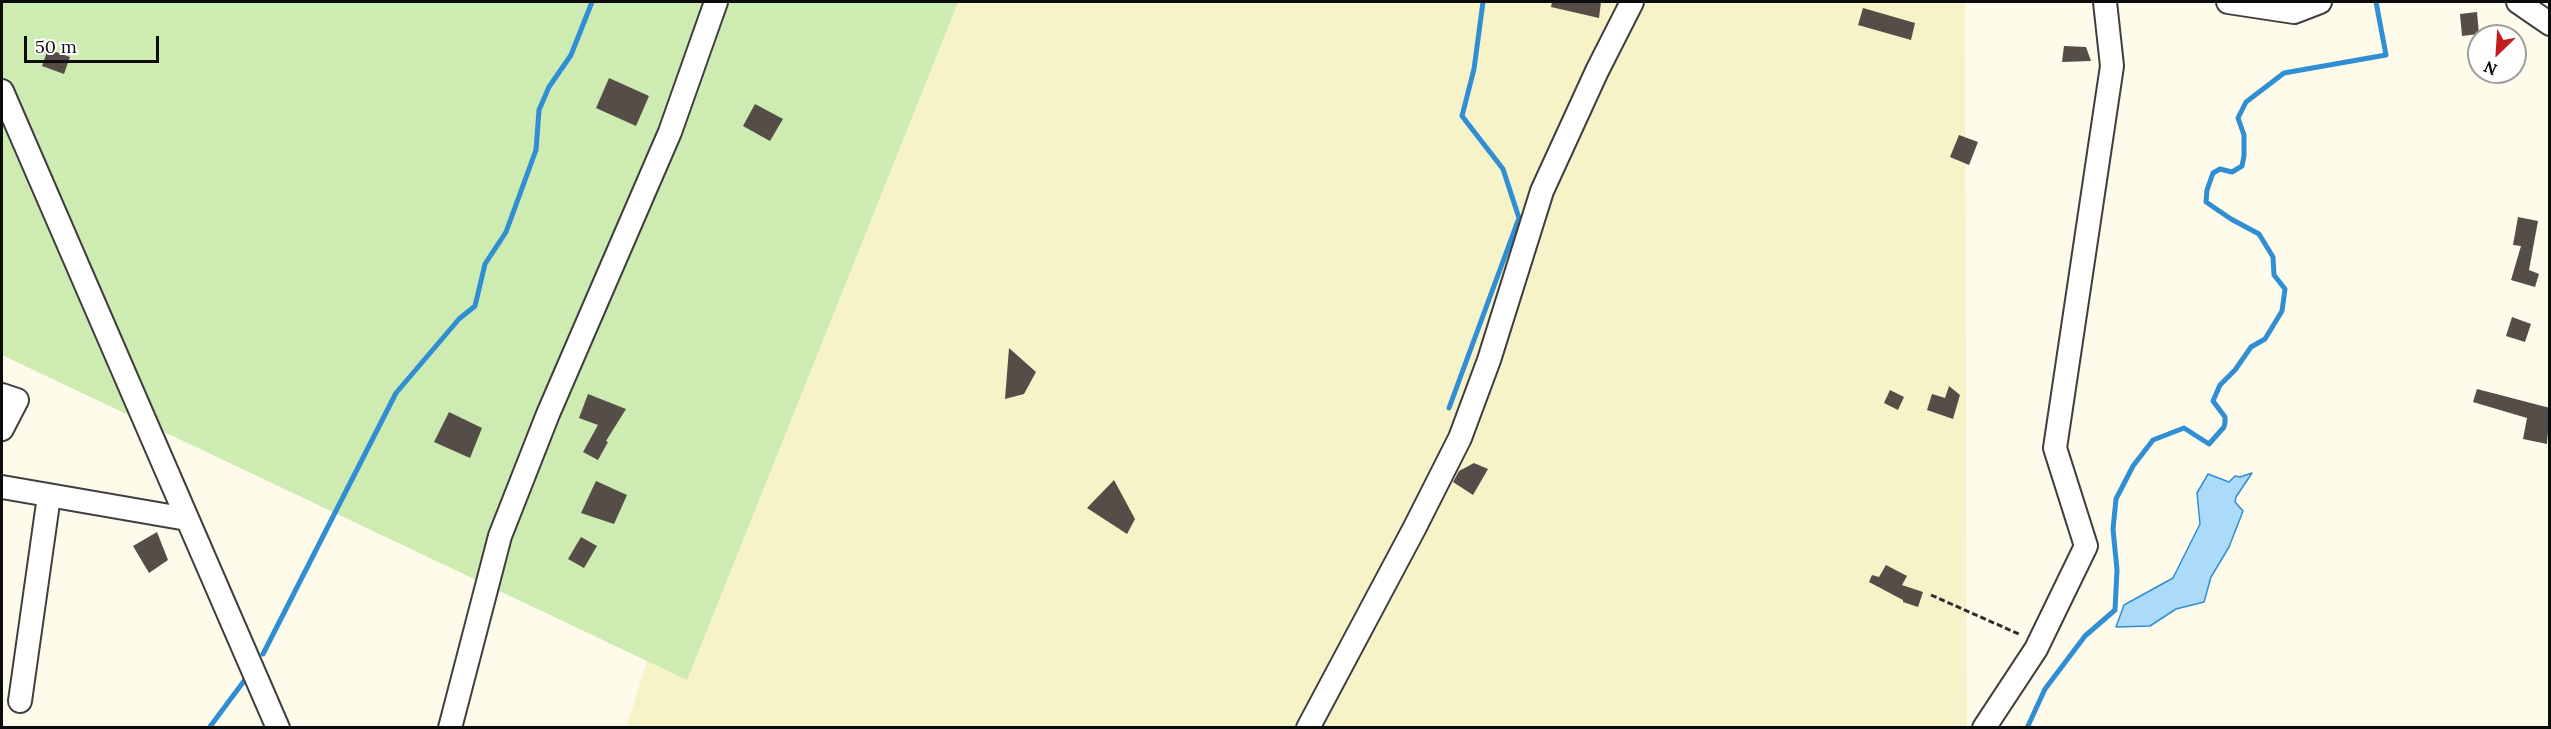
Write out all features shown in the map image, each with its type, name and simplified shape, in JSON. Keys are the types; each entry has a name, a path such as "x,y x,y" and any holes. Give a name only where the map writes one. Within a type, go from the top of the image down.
{"street":[{"path":"450,728 500,536 548,414 670,132 716,2"},
{"path":"1308,728 1460,438 1489,360 1542,191 1597,71 1632,2"},
{"path":"1984,728 2039,642 2086,546 2055,448 2112,66 2105,2"},
{"path":"2228,2 2294,12 2320,2"},
{"path":"2518,2 2550,24"},
{"path":"2,91 278,728"},
{"path":"2,395 17,400 2,429"},
{"path":"2,487 187,519"},
{"path":"20,700 49,496"}],"path":[{"path":"1931,595 2039,642"}],"shaded area":[{"path":"853,2 1965,2 1967,727 626,728"}],"green space":[{"path":"2,2 958,2 687,680 2,355"}],"water":[{"path":"2252,473 2236,497 2235,502 2243,511 2229,547 2211,577 2204,602 2176,609 2150,626 2116,627 2124,605 2173,578 2200,524 2197,493 2208,474 2229,482 2235,476 2240,477"}],"building":[{"path":"1552,2 1601,2 1599,18 1551,7"},
{"path":"1863,8 1915,23 1911,40 1858,25"},
{"path":"2477,12 2478,24 2467,24 2467,35 2462,36 2460,14"},
{"path":"2064,46 2086,47 2091,61 2062,62"},
{"path":"48,49 70,57 64,74 42,66"},
{"path":"609,78 649,96 636,126 596,108"},
{"path":"755,104 783,119 770,141 743,126"},
{"path":"1959,135 1978,142 1969,165 1950,157"},
{"path":"2518,217 2538,221 2529,270 2539,274 2535,287 2511,280 2521,246 2513,245"},
{"path":"2512,317 2531,324 2525,342 2506,336"},
{"path":"1009,348 1036,372 1024,394 1005,399"},
{"path":"1949,386 1960,395 1953,419 1927,410 1932,394 1945,398"},
{"path":"2477,389 2550,408 2547,444 2523,439 2527,418 2473,402"},
{"path":"1890,390 1904,397 1898,410 1884,403"},
{"path":"588,394 626,409 606,441 608,442 598,460 583,452 598,425 579,418"},
{"path":"449,412 482,428 470,458 434,442"},
{"path":"1474,463 1488,469 1473,495 1453,482 1459,471"},
{"path":"1114,480 1135,519 1127,534 1087,508"},
{"path":"596,481 627,495 614,524 581,513"},
{"path":"157,532 168,560 149,573 133,546"},
{"path":"581,537 597,546 584,568 568,559"},
{"path":"1886,565 1907,576 1902,585 1923,592 1918,607 1903,602 1869,582 1872,575 1879,577"}],"waterway":[{"path":"263,654 396,393 459,319 475,306 485,264 506,232 536,150 539,110 549,87 571,55 592,2"},
{"path":"1449,408 1519,218 1503,169 1462,116 1474,69 1483,2"},
{"path":"2027,728 2045,689 2085,636 2115,610 2117,570 2113,529 2116,499 2133,466 2153,440 2184,428 2209,444 2224,427 2225,422 2225,417 2213,401 2220,385 2235,370 2251,347 2265,339 2282,311 2285,289 2274,275 2273,257 2259,234 2206,202 2207,190 2213,173 2220,169 2232,172 2242,166 2244,135 2238,118 2246,102 2284,73 2386,55 2376,2"},
{"path":"209,728 247,677"}]}
